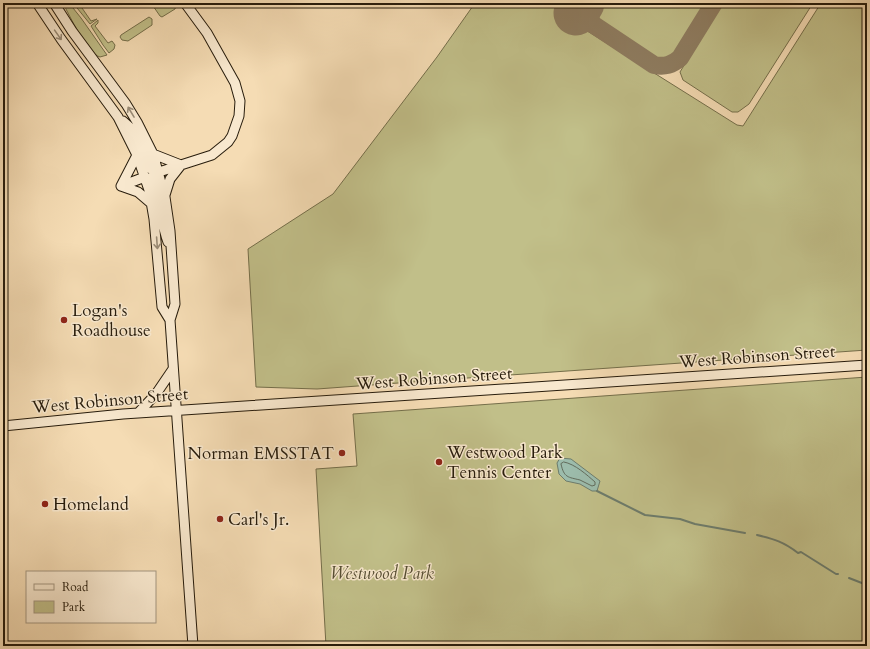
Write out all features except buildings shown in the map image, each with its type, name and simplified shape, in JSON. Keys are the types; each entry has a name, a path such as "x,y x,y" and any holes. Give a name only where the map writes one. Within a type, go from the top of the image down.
{"main road":[{"path":"37,3 61,39 117,115 137,155 145,177 152,204 162,307 170,320"},
{"path":"54,3 72,31 126,104 140,127 153,154 165,197 172,254 175,304 170,320 194,646"},
{"path":"117,115 133,130 150,168 154,172 159,172 212,155 228,142 232,136 237,124 240,108 235,83 207,33 185,3"},
{"path":"153,154 181,165"},
{"path":"120,186 137,155"},
{"path":"165,197 170,179 181,165"},
{"path":"120,186 145,177 152,180 156,187 163,229 172,254"},
{"path":"120,186 138,192 152,204"},
{"name":"West Robinson Street","path":"3,426 138,413 867,365"},
{"path":"138,413 156,394 173,369"}],"green space":[{"path":"63,3 69,3 107,55 100,57 90,49 79,33"},
{"path":"73,3 85,3 86,5 82,8 91,21 97,19 90,24"},
{"path":"151,3 177,3 175,9 162,17"},
{"path":"475,3 564,3 556,18 581,33 584,29 737,125 743,126 821,3 867,3 867,350 317,389 256,387 248,249 333,194 437,57"},
{"path":"600,3 706,3 675,53 668,59 663,60 655,58 603,25 598,14"},
{"path":"722,3 813,3 749,104 738,112 732,112 683,80 680,72"},
{"path":"149,17 152,19 152,25 128,41 122,40 120,37 121,35"},
{"path":"98,20 98,23 95,26 108,43 112,41 115,45 114,49 109,53 91,26"},
{"name":"Westwood Park","path":"867,377 867,646 326,646 316,469 357,466 353,414"}],"water":[{"path":"560,458 571,459 600,481 597,491 592,491 580,484 566,481 559,474 557,463"}],"waterway":[{"path":"597,491 645,515 680,519 695,524 745,533"},
{"path":"757,535 779,541 838,574"},
{"path":"849,578 867,585"}],"taxiway":[{"path":"576,13 654,65 665,66 680,58 714,3"}],"runway":[{"path":"576,13 582,3"}],"place":[{"name":"Logan's Roadhouse","path":"64,320"},
{"name":"Norman EMSSTAT","path":"342,453"},
{"name":"Westwood Park Tennis Center","path":"439,462"},
{"name":"Homeland","path":"45,504"},
{"name":"Carl's Jr.","path":"220,519"}]}
